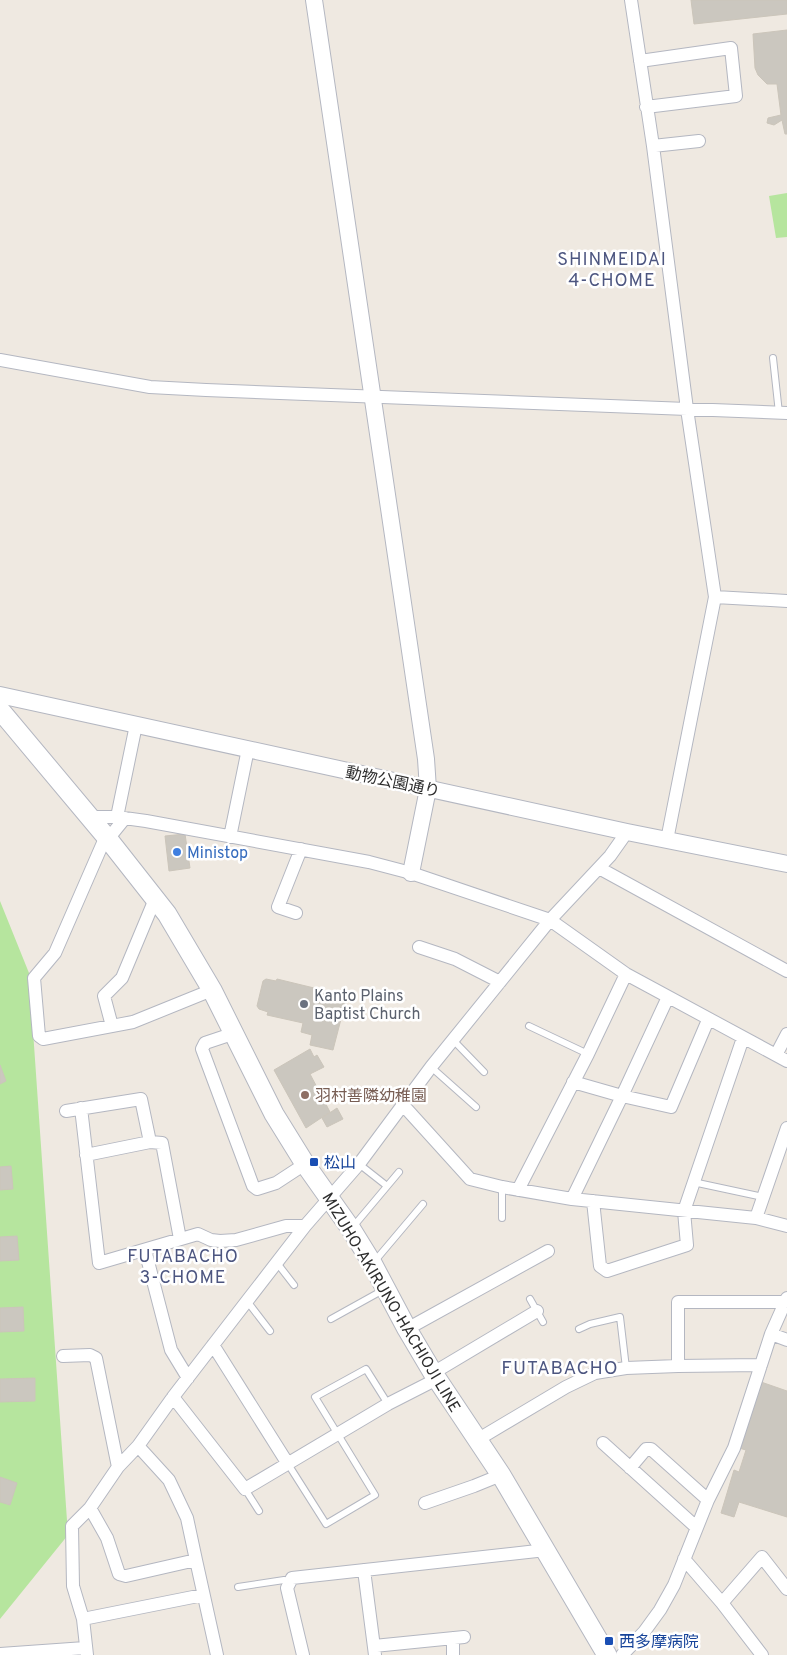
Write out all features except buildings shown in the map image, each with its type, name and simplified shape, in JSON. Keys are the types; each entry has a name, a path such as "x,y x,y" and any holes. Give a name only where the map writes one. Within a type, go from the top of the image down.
{"main road":[{"name":"MIZUHO-AKIRUNO-HACHIOJI LINE","path":"0,710 107,838 167,914 212,990 274,1114 305,1164 351,1229 372,1263 407,1329 435,1376 501,1475 607,1655"}],"street":[{"path":"314,0 424,749 428,789 411,873"},
{"path":"631,0 653,146 687,409 715,597 667,840"},
{"path":"640,60 731,48 736,96 646,107"},
{"path":"653,146 699,142"},
{"path":"0,360 150,386 206,390 783,413"},
{"path":"715,597 787,601"},
{"name":"動物公園通り","path":"0,695 627,832 787,864"},
{"path":"136,725 121,817 107,838 55,953 34,978 39,1036 43,1039 133,1022 212,990"},
{"path":"230,837 248,749"},
{"path":"89,817 121,817 370,862 411,873 550,920 626,974 781,1058 787,1034"},
{"path":"0,1654 86,1651 83,1619 73,1586 72,1526 90,1508 118,1467 138,1446 173,1397 305,1226 359,1164 431,1067 550,920 599,868 627,832"},
{"path":"296,913 278,907 301,849"},
{"path":"599,868 787,971"},
{"path":"112,1026 104,996 122,978 155,899"},
{"path":"419,947 455,958 500,982"},
{"path":"518,1190 588,1054 626,974"},
{"path":"572,1199 668,997"},
{"path":"573,1082 671,1108 708,1020"},
{"path":"235,1033 205,1043 202,1049 253,1186 258,1189 276,1182 305,1164"},
{"path":"593,1201 600,1266 608,1271 687,1246 684,1211 743,1038"},
{"path":"66,1111 141,1099 150,1142"},
{"path":"403,1105 470,1179 502,1187 572,1199 756,1218 787,1226"},
{"path":"81,1108 99,1263 198,1234 211,1240 220,1241 286,1226 305,1226"},
{"path":"756,1218 787,1128"},
{"path":"86,1155 150,1142 162,1143 180,1239"},
{"path":"145,1250 171,1350 188,1378"},
{"path":"407,1329 548,1250"},
{"path":"622,1655 644,1632 660,1610 674,1585 696,1527 734,1448 771,1334 786,1300 678,1302 678,1366"},
{"path":"173,1397 245,1489 435,1376 533,1305"},
{"path":"771,1334 787,1340"},
{"path":"213,1345 288,1464"},
{"path":"63,1356 90,1355 96,1358 118,1467"},
{"path":"477,1440 566,1387 595,1373 626,1368 761,1365"},
{"path":"603,1443 696,1527"},
{"path":"138,1446 169,1480 187,1518 217,1655"},
{"path":"630,1468 646,1449 651,1449 708,1500"},
{"path":"425,1503 501,1475"},
{"path":"90,1508 107,1538 119,1574 126,1576 196,1560"},
{"path":"302,1655 287,1588 292,1578 546,1550"},
{"path":"722,1603 762,1557 787,1589"},
{"path":"684,1559 722,1603 762,1655"},
{"path":"364,1570 374,1650 458,1638 454,1655"},
{"path":"83,1619 203,1594"}],"lane":[{"path":"772,358 783,413"},
{"path":"529,1026 588,1054"},
{"path":"453,1040 484,1072"},
{"path":"431,1067 476,1107"},
{"path":"359,1164 387,1186"},
{"path":"351,1229 399,1172"},
{"path":"693,1182 763,1197"},
{"path":"502,1187 502,1218"},
{"path":"372,1263 423,1204"},
{"path":"277,1263 294,1285"},
{"path":"331,1319 386,1288"},
{"path":"246,1302 270,1331"},
{"path":"533,1305 543,1322"},
{"path":"579,1329 590,1324 620,1317 626,1368"},
{"path":"288,1464 326,1524 375,1495 315,1397 366,1369 388,1404"},
{"path":"245,1489 259,1511"},
{"path":"238,1587 291,1580"}],"green space":[{"path":"787,193 787,237 776,238 769,196"},
{"path":"0,901 29,973 68,1535 0,1619"}],"place":[{"name":"Ministop","path":"177,852"},
{"name":"Kanto Plains Baptist Church","path":"304,1004"},
{"name":"羽村善隣幼稚園","path":"305,1095"},
{"name":"松山","path":"314,1162"},
{"name":"西多摩病院","path":"609,1641"}],"district":[{"name":"SHINMEIDAI 4-CHOME","path":"612,269"},
{"name":"FUTABACHO 3-CHOME","path":"183,1266"},
{"name":"FUTABACHO","path":"560,1367"}]}
